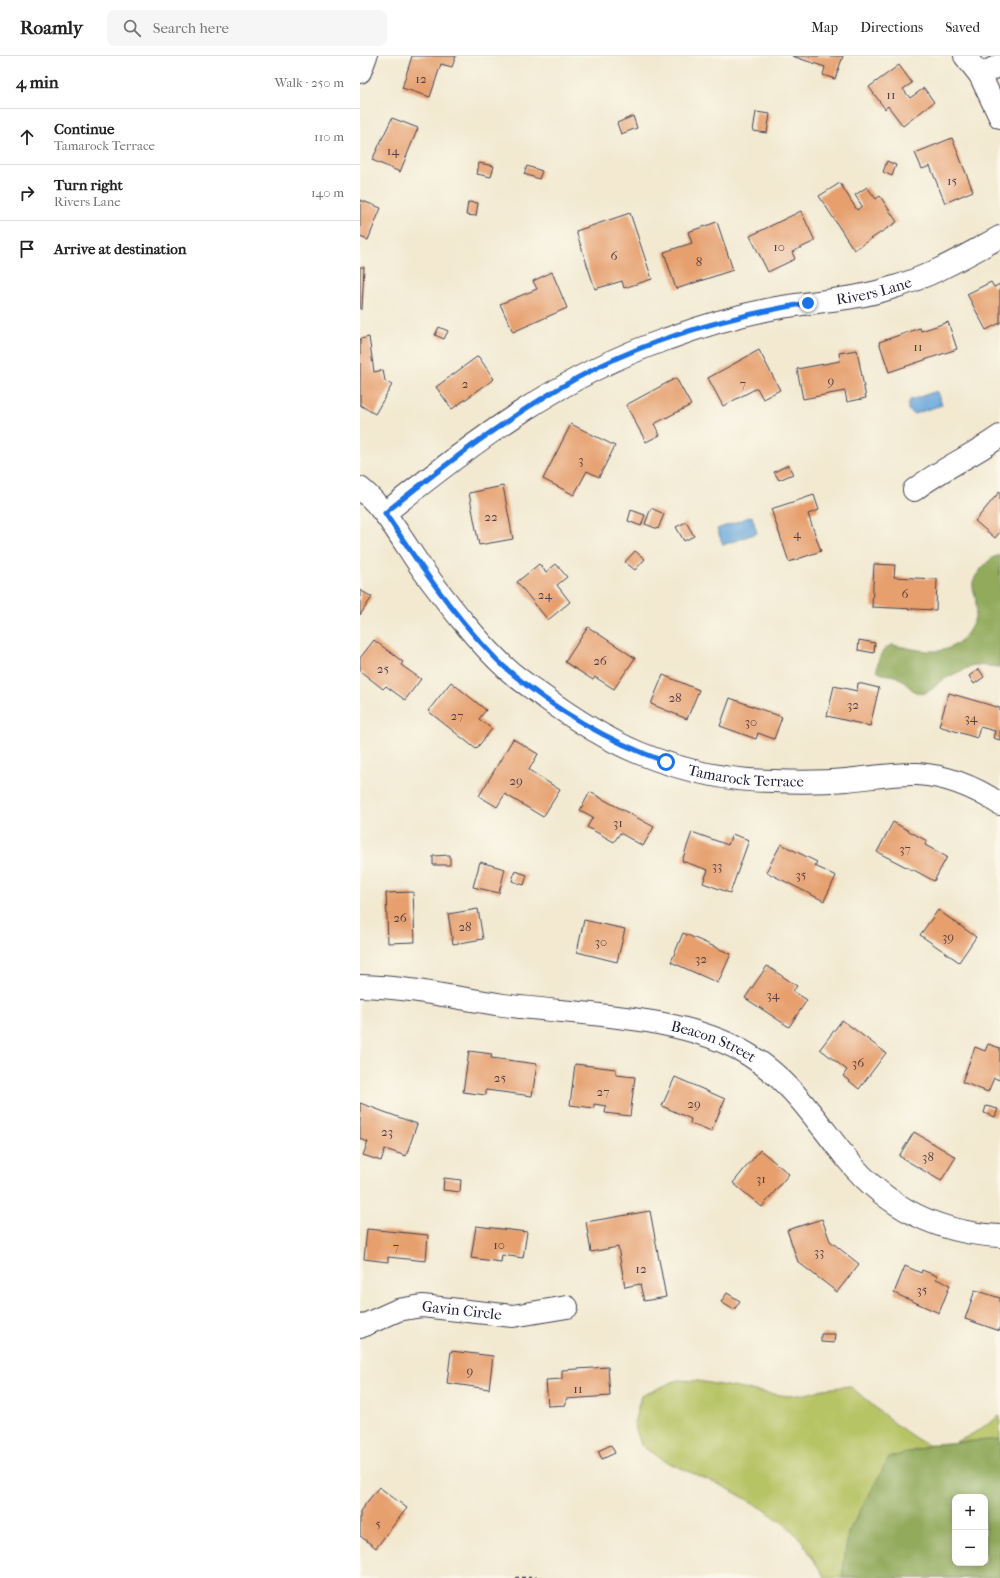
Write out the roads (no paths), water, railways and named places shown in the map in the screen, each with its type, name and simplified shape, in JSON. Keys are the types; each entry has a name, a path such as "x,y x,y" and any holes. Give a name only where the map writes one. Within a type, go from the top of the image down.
{"street":[{"path":"360,72 366,56"},
{"path":"965,56 980,75 1000,117"},
{"path":"980,75 1000,65"},
{"name":"Rivers Lane","path":"385,513 441,468 524,410 567,384 619,358 666,339 742,316 775,309 874,293 891,288 916,280 950,265 1000,237"},
{"path":"914,490 929,478 1000,436"},
{"name":"Tamarock Terrace","path":"360,488 385,513 424,571 462,621 490,653 508,670 559,708 614,742 690,770 748,780 842,780 920,774 959,783 975,789 1000,804"},
{"name":"Beacon Street","path":"360,986 403,988 503,1004 634,1019 691,1031 720,1040 747,1054 784,1081 798,1095 862,1176 895,1203 922,1219 940,1226 968,1233 1000,1236"},
{"name":"Gavin Circle","path":"360,1327 390,1313 414,1307 439,1307 513,1316 567,1307"}],"water":[{"path":"937,391 942,405 914,414 908,410 910,400"},
{"path":"752,516 757,533 723,545 717,529"}]}
